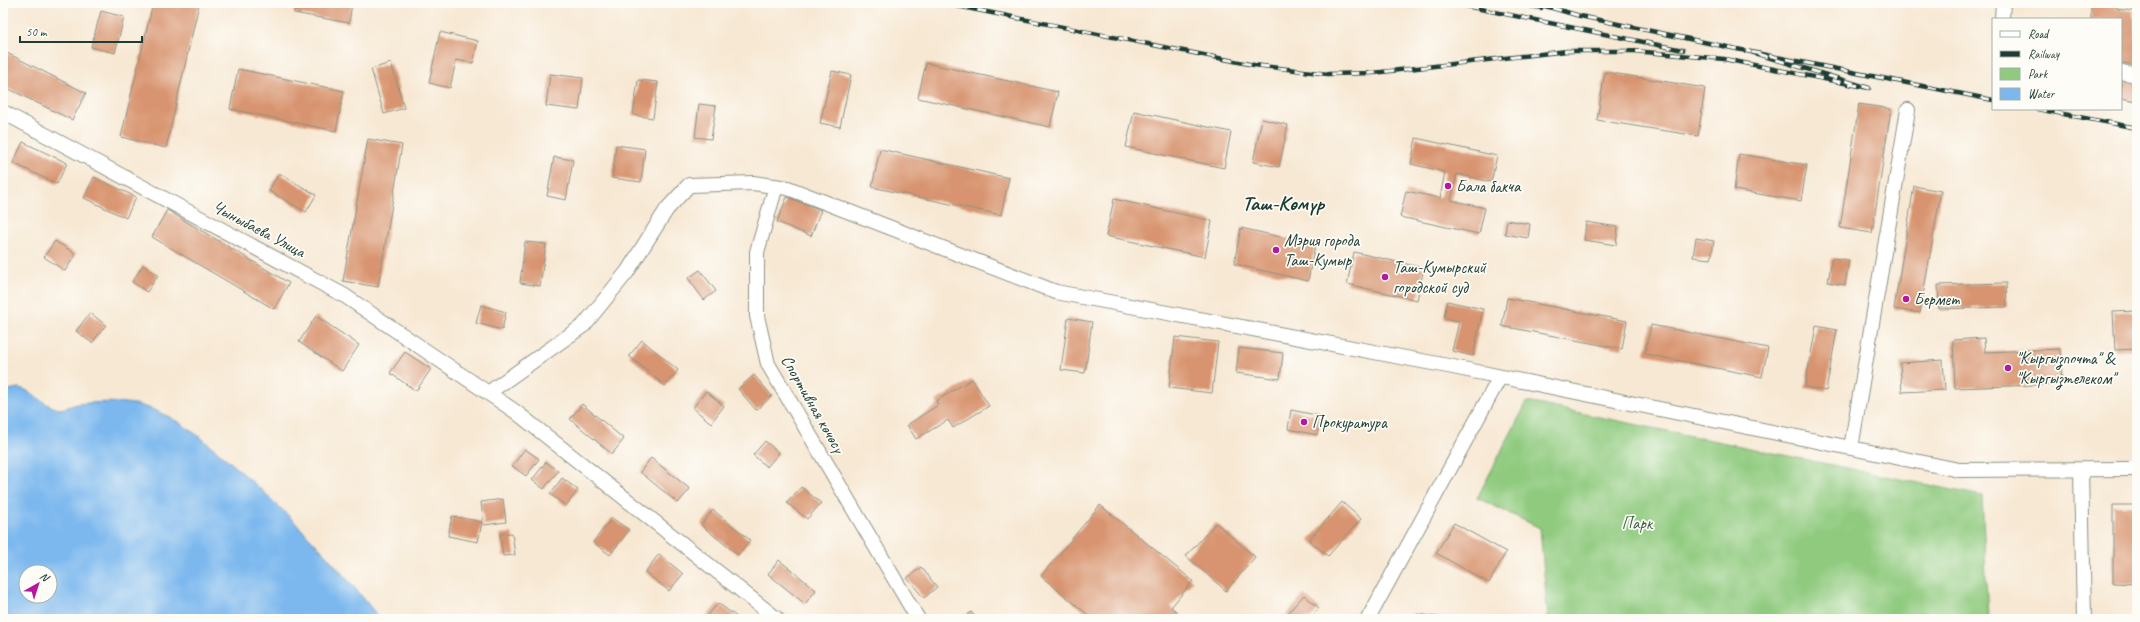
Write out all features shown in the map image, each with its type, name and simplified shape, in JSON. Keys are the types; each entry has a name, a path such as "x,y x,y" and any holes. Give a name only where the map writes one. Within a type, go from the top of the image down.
{"street":[{"path":"2002,18 2003,3"},
{"path":"2122,72 2137,75"},
{"path":"1851,448 1908,110"},
{"name":"Чыныбаева Улица","path":"3,112 345,296 522,417 777,619"},
{"path":"488,393 584,325 627,272 667,209 689,185 753,183 788,188 1056,292 1500,377 1959,470 2137,469"},
{"name":"Спортивная көчөсү","path":"776,186 757,252 756,316 768,364 918,619"},
{"path":"1368,619 1500,377"},
{"path":"2081,470 2084,619"}],"green space":[{"name":"Парк","path":"1527,402 1982,496 1988,619 1548,619 1540,528 1477,498"}],"water":[{"path":"18,388 28,391 50,406 58,409 78,404 93,403 110,402 136,404 155,410 189,429 230,462 271,499 328,557 380,619 3,619 3,391"}],"building":[{"path":"153,3 199,4 166,148 121,137"},
{"path":"295,3 352,3 349,23 294,13"},
{"path":"2091,3 2117,3 2117,9 2134,11 2135,40 2137,40 2137,65 2122,63 2122,18 2091,18"},
{"path":"101,11 124,17 115,53 91,47"},
{"path":"440,32 478,41 473,63 456,60 450,88 429,83"},
{"path":"3,51 86,93 72,120 3,86"},
{"path":"391,63 404,108 384,114 371,69"},
{"path":"926,63 1058,92 1050,127 918,98"},
{"path":"238,69 344,91 336,131 230,109"},
{"path":"832,71 851,75 840,127 820,123"},
{"path":"1605,72 1705,88 1698,136 1597,120"},
{"path":"550,74 583,78 579,110 546,106"},
{"path":"2122,79 2137,81 2137,101 2122,98"},
{"path":"638,80 658,82 653,118 633,115"},
{"path":"699,104 716,106 711,139 695,137"},
{"path":"1859,104 1891,109 1872,233 1840,228"},
{"path":"1134,111 1231,132 1224,168 1126,147"},
{"path":"1262,119 1288,125 1279,167 1253,162"},
{"name":"Бала бакча","path":"1416,138 1497,156 1491,182 1457,174 1451,200 1485,208 1479,234 1400,217 1406,191 1440,198 1445,172 1411,164"},
{"path":"368,139 402,145 378,287 343,281"},
{"path":"23,142 67,163 57,184 13,163"},
{"path":"616,145 645,149 641,182 612,178"},
{"path":"880,149 1009,178 1001,215 872,187"},
{"path":"1739,154 1807,165 1801,201 1734,190"},
{"path":"554,157 573,160 566,200 547,196"},
{"path":"279,173 316,195 306,212 269,191"},
{"path":"94,177 136,197 126,218 84,198"},
{"path":"1914,186 1941,191 1920,313 1894,309"},
{"path":"787,197 821,210 811,236 777,222"},
{"path":"1114,199 1212,221 1205,257 1106,236"},
{"path":"167,210 289,283 274,309 152,237"},
{"path":"1507,220 1530,224 1528,238 1505,234"},
{"path":"1586,222 1618,227 1616,245 1584,240"},
{"path":"1241,228 1315,245 1308,281 1234,264"},
{"path":"1696,238 1714,241 1711,259 1693,257"},
{"path":"55,241 76,254 65,271 44,257"},
{"path":"525,242 546,244 540,286 520,283"},
{"path":"1354,252 1424,268 1417,300 1347,284"},
{"path":"1832,258 1849,260 1845,285 1828,282"},
{"path":"143,265 158,275 147,292 132,282"},
{"path":"700,270 716,291 704,300 688,278"},
{"path":"2006,283 2007,307 1939,309 1938,285"},
{"path":"1507,298 1627,321 1622,349 1502,326"},
{"path":"1447,301 1483,309 1473,356 1452,351 1459,321 1444,318"},
{"path":"481,305 506,312 502,330 476,323"},
{"path":"2137,311 2137,349 2115,350 2113,312"},
{"path":"90,313 106,325 92,343 76,331"},
{"path":"316,316 359,345 342,371 299,342"},
{"path":"1068,318 1092,322 1085,373 1061,370"},
{"path":"1651,325 1768,348 1762,377 1645,354"},
{"path":"1816,326 1837,330 1826,391 1805,387"},
{"path":"1175,337 1218,342 1212,393 1169,388"},
{"name":"\"Кыргызпочта\" & \"Кыргызтелеком\"","path":"1984,338 1985,352 2060,349 2062,384 1955,388 1953,340"},
{"path":"642,340 678,370 665,386 629,356"},
{"path":"1239,348 1283,353 1280,379 1236,373"},
{"path":"405,352 431,369 416,391 390,373"},
{"path":"1943,360 1945,390 1902,392 1900,363"},
{"path":"754,375 772,396 756,410 738,389"},
{"path":"972,379 989,406 953,428 948,420 916,439 907,425 938,405 936,401"},
{"path":"706,391 724,406 711,423 693,408"},
{"path":"582,404 624,439 612,454 570,419"},
{"name":"Прокуратура","path":"1291,410 1321,416 1317,435 1288,429"},
{"path":"765,441 779,453 767,467 753,455"},
{"path":"525,449 539,459 526,476 512,466"},
{"path":"651,458 690,489 678,503 640,472"},
{"path":"546,462 558,471 544,489 532,480"},
{"path":"562,478 578,490 566,506 550,494"},
{"path":"801,487 821,503 807,519 787,503"},
{"path":"503,499 506,522 484,525 481,502"},
{"path":"1342,502 1361,519 1328,556 1309,540"},
{"path":"1100,505 1193,581 1171,607 1185,619 1093,619 1041,576"},
{"path":"2113,505 2137,505 2137,584 2113,583"},
{"path":"713,510 750,540 738,555 701,525"},
{"path":"452,516 482,522 478,542 448,536"},
{"path":"612,518 629,530 610,555 593,542"},
{"path":"1216,523 1255,557 1226,591 1186,556"},
{"path":"1454,523 1506,552 1489,583 1436,553"},
{"path":"512,533 515,555 503,556 500,534"},
{"path":"659,554 683,574 669,591 645,572"},
{"path":"779,560 816,590 805,604 768,574"},
{"path":"921,567 937,587 924,598 907,578"},
{"path":"1304,595 1319,608 1310,619 1290,619 1286,615"},
{"path":"718,603 737,617 735,619 705,619"},
{"path":"971,612 977,619 962,619"},
{"path":"1417,614 1443,618 1443,619 1416,619"}],"railway":[{"path":"942,3 1254,65 1328,74 1373,73 1567,51 1634,51 1724,59 1869,88 1751,52 1992,100"},
{"path":"1451,3 1683,50"},
{"path":"1513,3 1541,8"},
{"path":"1535,3 1580,16 1751,52"},
{"path":"2042,110 2137,128"}],"place":[{"name":"Бала бакча","path":"1448,186"},
{"name":"Мэрия города Таш-Кумыр","path":"1276,250"},
{"name":"Таш-Кумырский городской суд","path":"1385,277"},
{"name":"Бермет","path":"1906,299"},
{"name":"\"Кыргызпочта\" & \"Кыргызтелеком\"","path":"2008,368"},
{"name":"Прокуратура","path":"1304,422"}],"district":[{"name":"Таш-Көмүр","path":"1283,203"}]}
